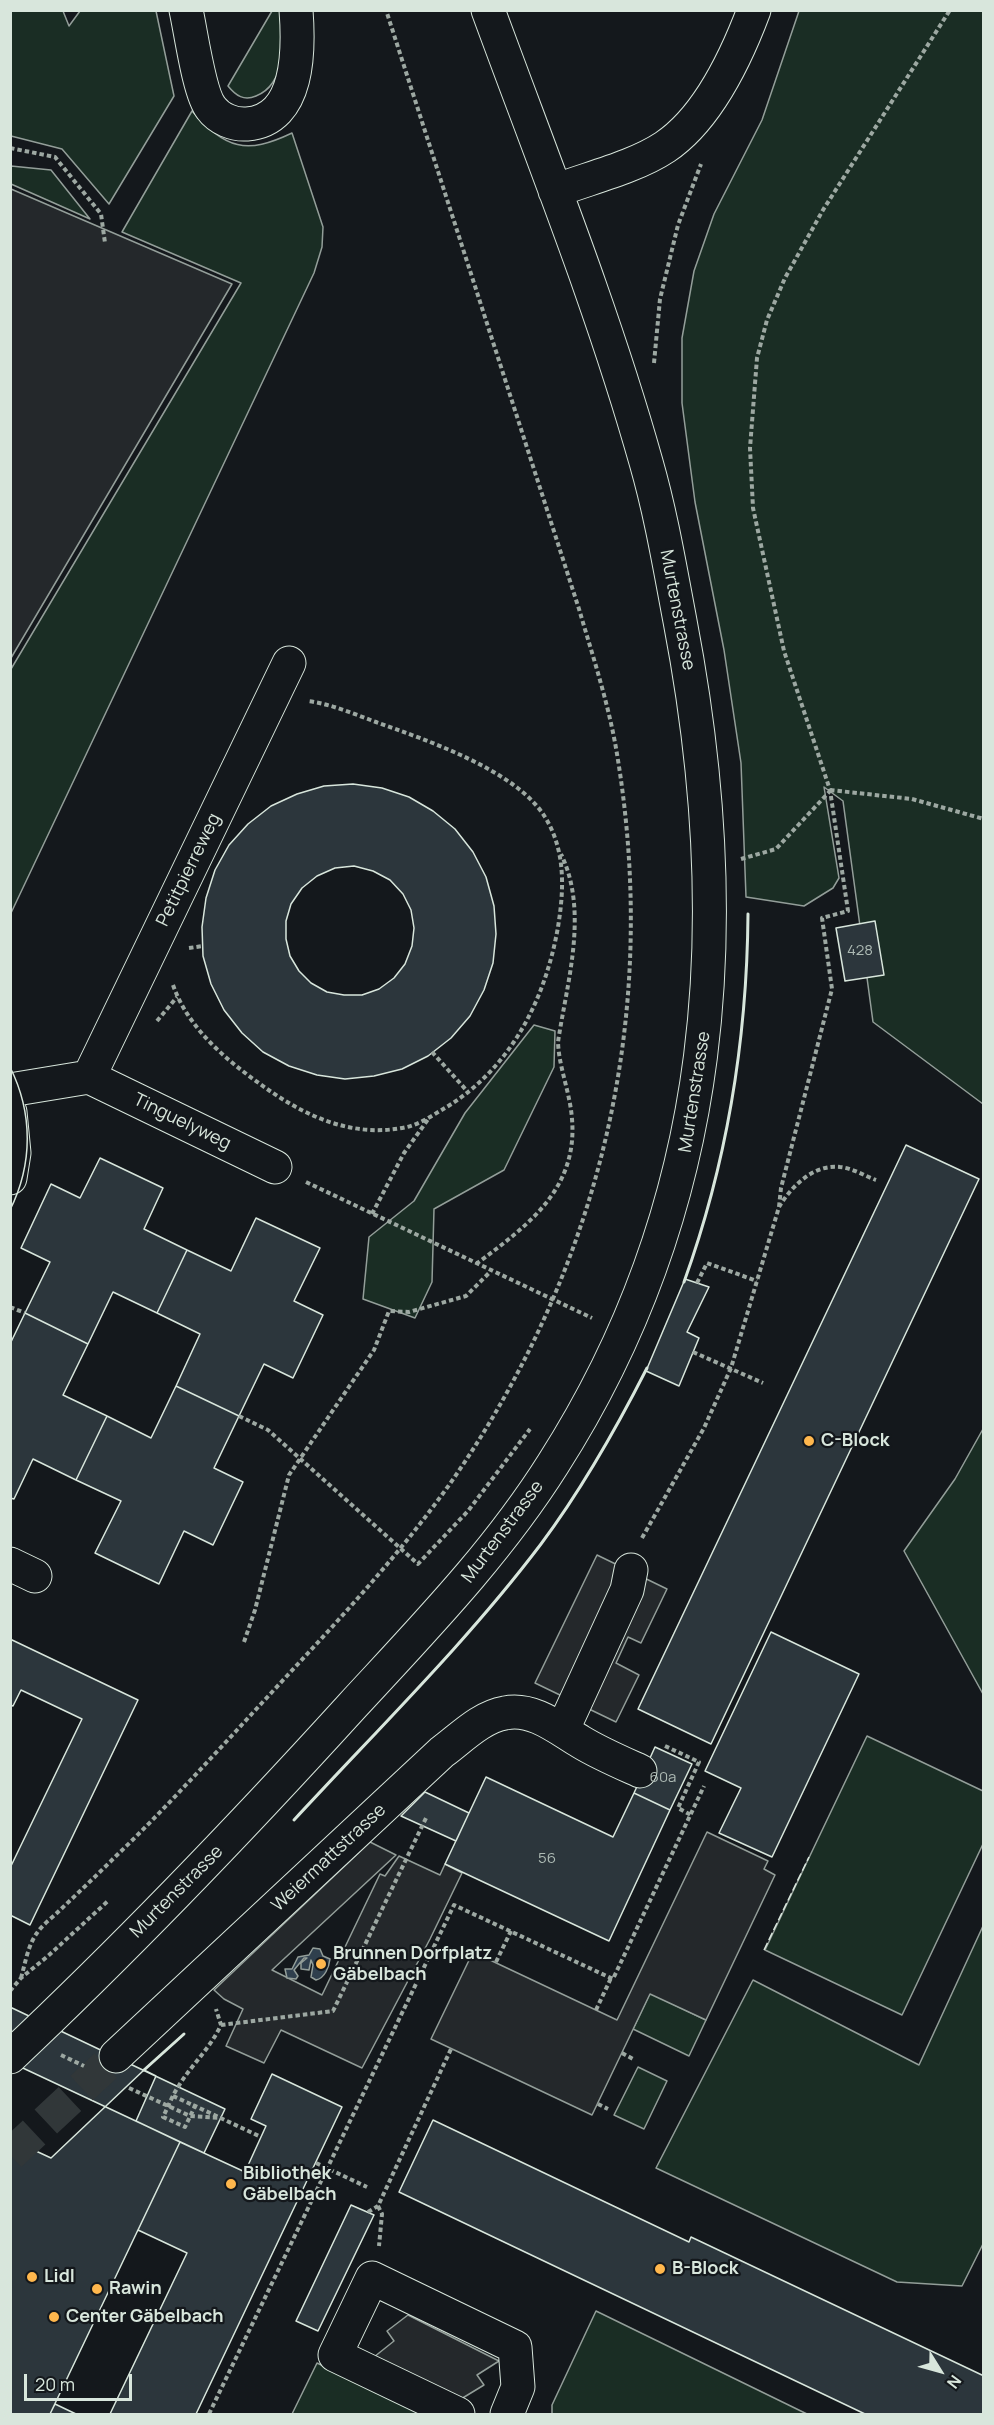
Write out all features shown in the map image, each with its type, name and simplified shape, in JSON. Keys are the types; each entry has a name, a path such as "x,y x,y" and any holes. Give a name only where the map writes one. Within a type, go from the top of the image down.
{"main road":[{"path":"186,10 210,107 222,118 247,124 270,117 286,98 296,62 296,10"},
{"name":"Murtenstrasse","path":"10,2057 217,1853 460,1588 513,1523 578,1422 625,1333 654,1254 685,1156 701,1065 709,976 710,868 699,727 674,590 647,465 555,192 488,10"},
{"path":"555,192 645,157 665,147 684,131 702,109 732,59 754,10"},
{"name":"Petitpierreweg","path":"88,1077 289,663"},
{"path":"10,1090 88,1077"},
{"name":"Tinguelyweg","path":"88,1077 275,1167"},
{"path":"10,1112 15,1153 10,1178"},
{"path":"563,1729 627,1590 632,1570"},
{"name":"Weiermattstrasse","path":"116,2056 442,1752 475,1727 505,1712 522,1712 563,1729 581,1742 640,1771"},
{"path":"458,2415 335,2355 372,2278 515,2347 518,2387 507,2415"}],"path":[{"path":"21,1978 35,1935 149,1825 400,1548 451,1482 486,1429 516,1377 554,1302 584,1219 605,1147 618,1082 632,921 617,754 601,684 579,609 386,10"},
{"path":"632,1570 637,1545 704,1428 731,1368 778,1207 832,989 822,918 848,911 830,790 784,651 753,508 750,447 757,358 768,321 790,268 823,210 950,10"},
{"path":"10,148 55,157 101,214 105,243"},
{"path":"653,374 660,299 678,225 704,157"},
{"path":"272,699 311,702 334,707 455,753 502,778 534,802 553,832 572,883 576,910 558,1042 559,1056 570,1101 572,1149 554,1192 539,1213 523,1229 476,1264"},
{"path":"830,790 912,799 984,819"},
{"path":"741,859 776,849 830,790"},
{"path":"171,974 180,1003 209,1041 239,1068 301,1110 321,1120 366,1130 409,1126 430,1117 480,1084 507,1052 528,1020 548,975 562,903 559,851"},
{"path":"432,1052 468,1092"},
{"path":"372,1214 404,1153 430,1117"},
{"path":"275,1167 586,1316"},
{"path":"778,1207 792,1188 803,1179 827,1168 848,1168 876,1180"},
{"path":"697,1283 706,1263 757,1281"},
{"path":"244,1642 255,1610 289,1475 374,1350 389,1311 410,1312 466,1296 491,1271"},
{"path":"10,1307 25,1313"},
{"path":"588,1328 593,1319"},
{"path":"693,1352 763,1383"},
{"path":"239,1416 268,1430 418,1564 475,1502 534,1422"},
{"path":"596,2010 611,1978 613,1979 704,1786"},
{"path":"195,2106 185,2127 163,2117 173,2096 211,2046 221,2025 333,2011 406,1860"},
{"path":"10,1991 21,1978 108,1900"},
{"path":"209,2415 454,1905 611,1978"},
{"path":"496,1962 511,1931"},
{"path":"368,2212 378,2206 451,2049"},
{"path":"622,2053 633,2059"},
{"path":"173,2096 261,2137"},
{"path":"598,2104 608,2109"},
{"path":"168,2106 190,2116 221,2118"},
{"path":"316,2163 367,2187"},
{"path":"378,2206 382,2214 379,2244"}],"green space":[{"path":"11,10 63,11 69,26 80,11 156,11 174,96 109,204 62,149 11,136"},
{"path":"272,11 283,11 284,46 279,71 266,90 256,96 240,97 228,86"},
{"path":"799,11 983,11 983,1104 873,1022 843,801 824,787 839,878 833,888 804,906 746,897 741,763 724,650 695,502 682,403 682,338 694,271 714,214 762,120"},
{"path":"192,111 216,134 238,144 249,146 262,144 292,133 323,227 322,247 314,273 11,913 11,669 241,283 122,232"},
{"path":"11,166 51,170 90,219 11,184"},
{"path":"534,1025 555,1031 554,1067 504,1170 434,1209 432,1282 415,1318 363,1299 369,1237 414,1201 465,1113"},
{"path":"983,1429 983,1694 904,1551 955,1479"},
{"path":"867,1736 983,1791 983,1844 902,2015 765,1950"},
{"path":"983,1926 983,2244 962,2286 897,2282 656,2168 753,1980 919,2065"},
{"path":"650,1993 706,2020 689,2056 633,2029"},
{"path":"638,2067 667,2081 644,2129 614,2115"},
{"path":"596,2311 807,2414 552,2414 552,2405"},
{"path":"317,2363 426,2414 292,2414"}],"shaded area":[{"path":"11,189 232,284 11,658"},
{"path":"597,1555 667,1589 641,1643 628,1637 616,1663 639,1675 616,1722 535,1683"},
{"path":"707,1832 768,1861 764,1869 775,1875 706,2020 650,1994 592,2115 431,2039 473,1952 617,2020"},
{"path":"370,1842 396,1855 272,1970 322,1995 380,1874 385,1876 399,1856 440,1875 445,1864 462,1873 362,2068 281,2030 264,2063 226,2046 243,2009 224,1999 214,1990"},
{"path":"408,2315 499,2361 477,2375 484,2385 461,2399 374,2357 394,2341 387,2331"}],"water":[{"name":"Brunnen Dorfplatz Gäbelbach","path":"313,1948 320,1949 323,1956 330,1959 324,1975 316,1980 311,1977 313,1965 311,1960 309,1970 301,1969 301,1963 307,1958 304,1958 294,1970 298,1976 296,1979 287,1978 285,1969 292,1969 298,1957 309,1955"}],"building":[{"path":"353,784 382,788 409,797 433,811 455,829 473,852 486,877 494,906 496,934 493,963 484,990 470,1016 451,1038 428,1056 402,1069 374,1076 345,1079 317,1075 289,1066 263,1052 242,1033 224,1010 211,984 203,956 202,927 206,898 215,870 229,845 248,824 271,806 297,794 324,786","holes":["354,866 373,871 390,880 403,894 411,910 414,928 412,946 405,964 394,978 379,989 362,995 327,992 311,983 299,971 290,956 286,939 286,921 291,904 302,888 317,876 335,868"]},
{"path":"875,921 884,975 845,981 836,928"},
{"name":"C-Block","path":"906,1145 979,1179 711,1744 638,1709"},
{"path":"100,1158 163,1188 144,1229 187,1250 157,1313 113,1292 88,1344 25,1313 50,1262 21,1248 51,1184 80,1198"},
{"path":"256,1218 320,1248 294,1301 323,1315 293,1378 264,1364 239,1416 176,1386 200,1334 157,1313 187,1250 231,1271"},
{"path":"685,1279 709,1287 687,1332 699,1338 679,1386 646,1371"},
{"path":"25,1313 88,1344 63,1395 107,1416 76,1480 33,1459 14,1499 10,1498 10,1344"},
{"path":"176,1386 239,1416 214,1468 243,1482 213,1545 184,1531 159,1584 95,1553 121,1501 76,1480 107,1416 151,1438"},
{"path":"771,1632 859,1674 772,1857 719,1833 741,1788 705,1771"},
{"path":"10,1639 138,1700 30,1925 10,1915 10,1868 82,1719 21,1690 13,1706 10,1705"},
{"path":"655,1747 692,1764 670,1810 634,1793"},
{"path":"486,1777 613,1837 634,1793 670,1810 609,1941 445,1864"},
{"path":"425,1792 469,1813 456,1841 401,1816"},
{"path":"10,2007 225,2109 204,2153 10,2062"},
{"name":"Center Gäbelbach","path":"144,2070 156,2076 136,2121 180,2142 50,2414 10,2414 10,2139 51,2158"},
{"path":"272,2074 342,2107 196,2414 110,2414 187,2253 138,2230 180,2142 245,2172 266,2126 251,2119"},
{"name":"B-Block","path":"433,2120 689,2242 691,2237 984,2376 984,2414 865,2414 399,2192"},
{"path":"351,2205 374,2215 318,2331 296,2321"},
{"path":"55,2404 76,2414 50,2414"}],"tunnel":[{"path":"10,2155 116,2056"}],"tram line":[{"path":"10,1067 23,1102 27,1139 23,1175 10,1210"}],"fence":[{"path":"764,1950 809,1857"}],"wall":[{"path":"684,1282 712,1192 732,1101 744,1008 748,914"},
{"path":"294,1820 421,1685 513,1580 541,1544 598,1458 647,1368"},
{"path":"144,2070 184,2034"}],"place":[{"name":"C-Block","path":"809,1441"},
{"name":"Brunnen Dorfplatz Gäbelbach","path":"321,1964"},
{"name":"Bibliothek Gäbelbach","path":"231,2184"},
{"name":"B-Block","path":"660,2269"},
{"name":"Lidl","path":"32,2277"},
{"name":"Rawin","path":"97,2289"},
{"name":"Center Gäbelbach","path":"54,2317"}]}
